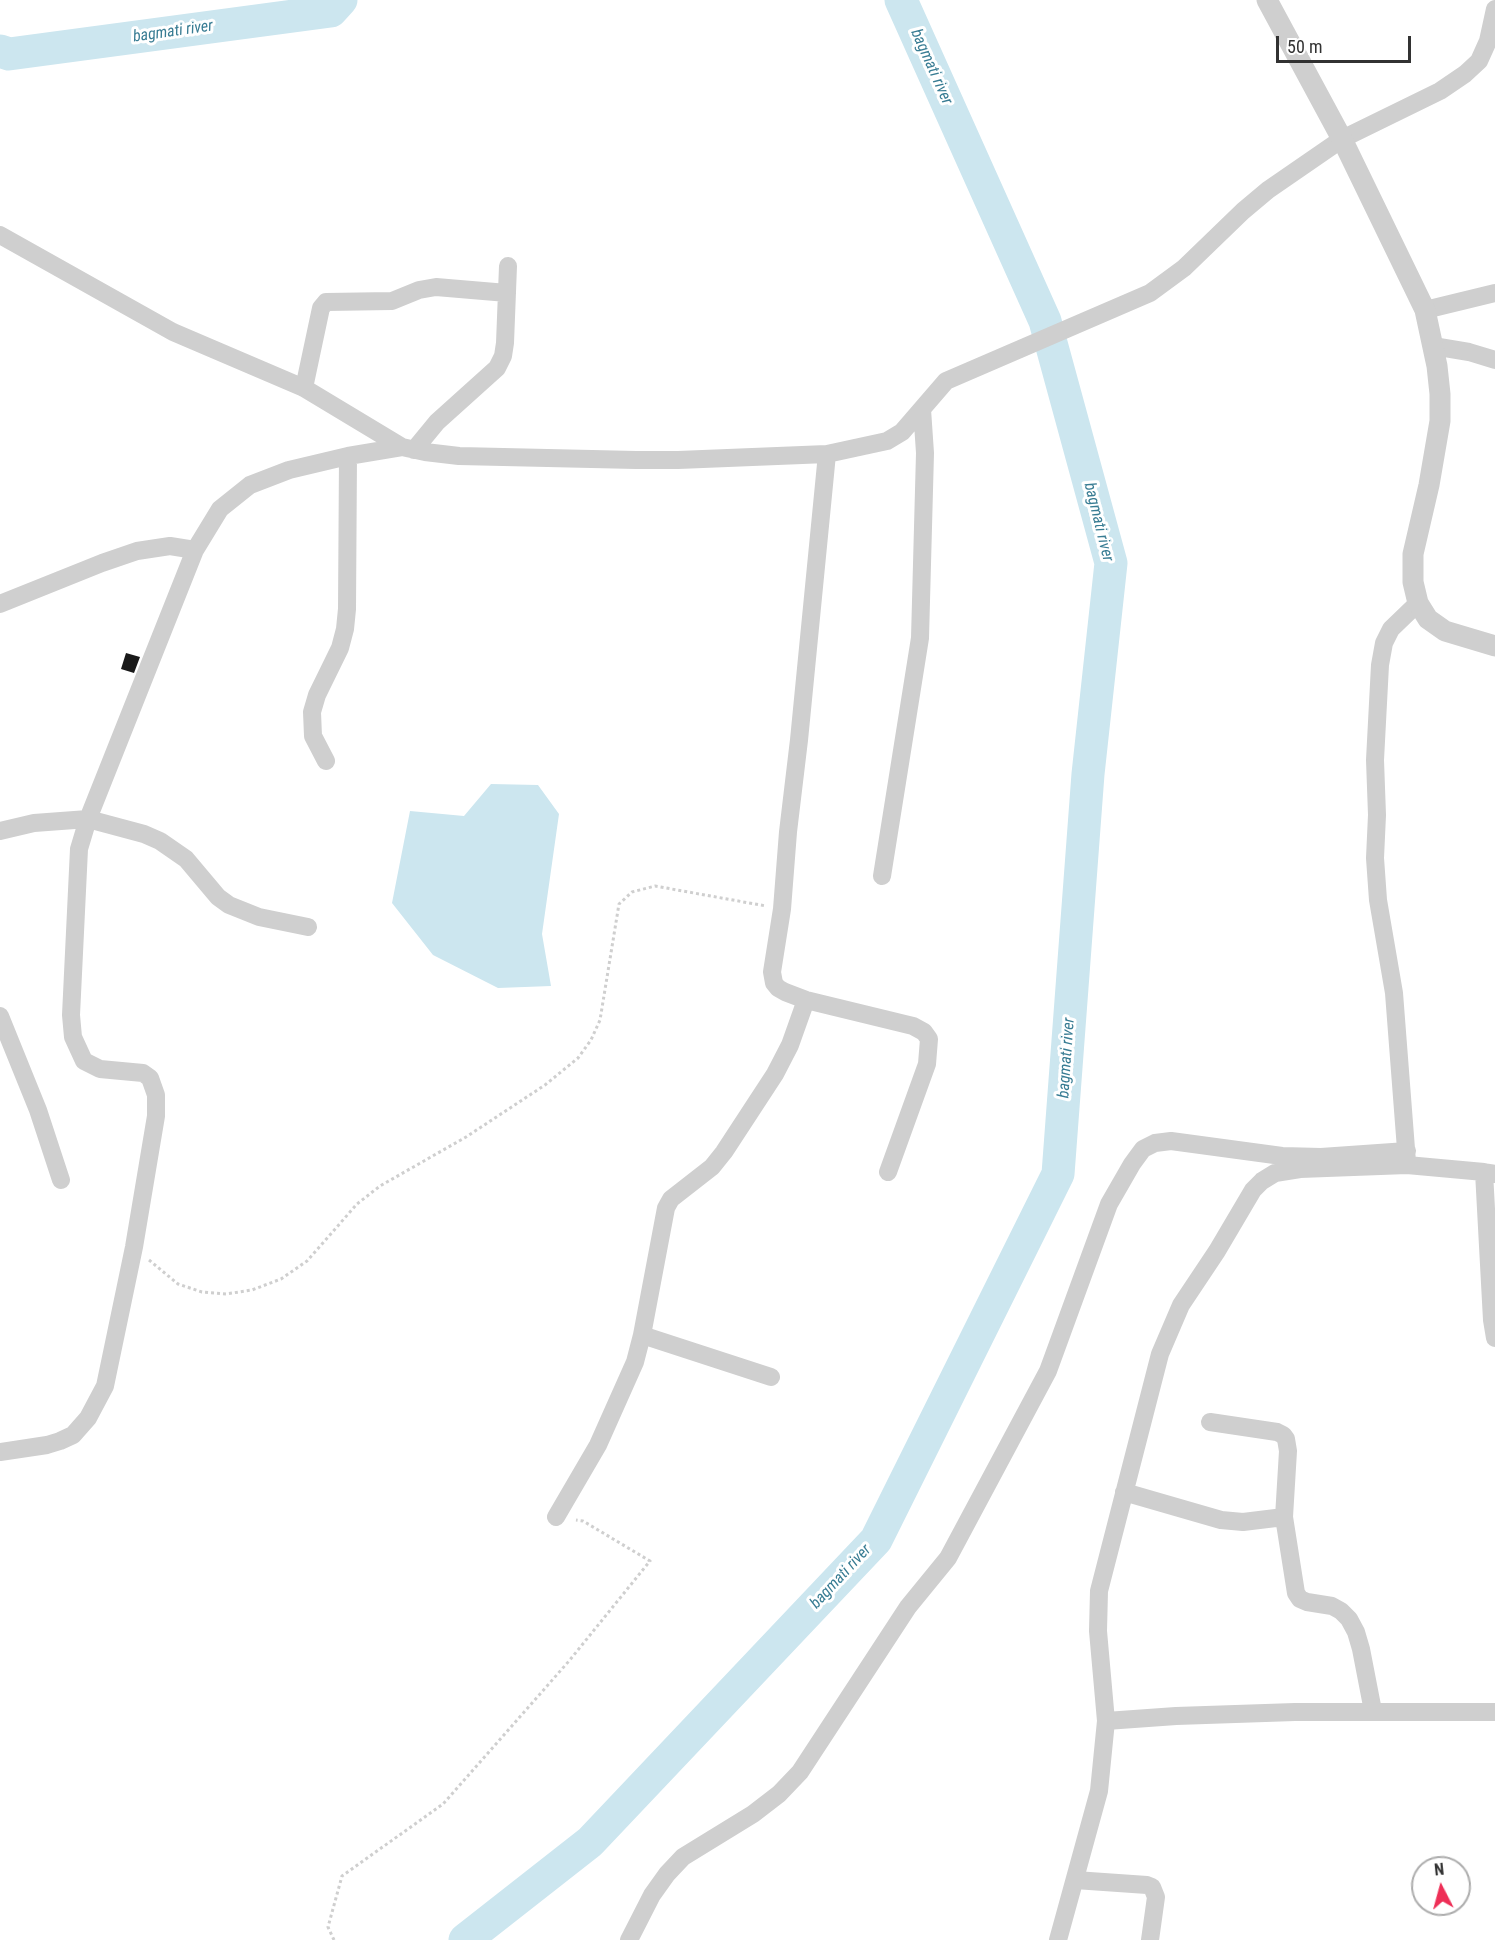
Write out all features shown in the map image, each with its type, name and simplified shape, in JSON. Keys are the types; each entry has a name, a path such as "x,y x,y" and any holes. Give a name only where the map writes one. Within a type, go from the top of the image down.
{"street":[{"path":"1268,0 1342,139 1425,310 1440,394 1440,421 1413,554 1413,582 1418,603 1428,619 1445,631 1495,646"},
{"path":"0,1452 60,1441 73,1435 88,1418 105,1386 134,1247 156,1116 156,1095 150,1078 143,1073 100,1069 84,1061 73,1037 71,1015 79,849 88,819 195,550 220,509 250,485 289,470 348,456 408,448 459,456 678,460 827,454 887,441 902,432 946,381 1150,293 1184,268 1268,190 1342,139 1440,91 1487,60 1488,41 1495,9"},
{"path":"0,235 172,332 304,388 408,448"},
{"path":"408,448 497,368 505,343 508,266"},
{"path":"304,388 321,308 326,302 392,301 419,290 436,287 507,293"},
{"path":"1425,310 1495,293"},
{"path":"1433,346 1469,352 1495,360"},
{"path":"882,876 920,638 926,453 922,409"},
{"path":"827,454 782,909 772,978 778,988 806,1000 913,1026 924,1032 929,1039 927,1064 888,1172"},
{"path":"326,761 313,736 312,712 317,695 340,648 345,629 348,456"},
{"path":"0,604 137,551 170,546 195,550"},
{"path":"1407,1158 1395,993 1375,858 1377,815 1375,760 1380,665 1384,643 1391,629 1418,603"},
{"path":"0,831 34,823 88,819 144,834 160,841 186,859 218,897 240,910 259,917 308,927"},
{"path":"556,1517 597,1445 635,1362 666,1208 671,1199 705,1174 724,1152 775,1074 790,1045 806,1000"},
{"path":"0,1016 38,1110 61,1180"},
{"path":"629,1940 652,1894 683,1857 753,1814 779,1794 800,1772 908,1607 948,1558 1048,1371 1109,1204 1143,1149 1155,1143 1171,1141 1282,1156 1407,1158 1490,1173 1492,1320 1495,1338"},
{"path":"1058,1940 1099,1791 1106,1721 1098,1632 1099,1591 1160,1354 1181,1305 1217,1251 1253,1190 1262,1180 1275,1173 1300,1169 1407,1158"},
{"path":"642,1335 771,1377"},
{"path":"1210,1422 1277,1432 1286,1439 1288,1451 1284,1517 1296,1593 1306,1602 1332,1606 1349,1619 1361,1649 1373,1711"},
{"path":"1124,1492 1221,1520 1243,1522 1284,1517"},
{"path":"1106,1721 1176,1716 1373,1711 1495,1712"},
{"path":"1075,1880 1152,1887 1156,1897 1150,1940"}],"path":[{"path":"134,1247 178,1284 202,1292 226,1294 281,1279 307,1261 357,1204 380,1186 466,1137 546,1085 578,1058 591,1040 600,1020 619,904 632,892 655,886 782,909"},
{"path":"334,1940 328,1927 342,1876 443,1804 569,1661 650,1561 583,1521 556,1517"}],"water":[{"path":"491,784 538,785 559,814 542,934 551,986 498,988 433,955 392,903 410,811 464,816"}],"building":[{"path":"126,653 140,657 134,673 121,669"}],"waterway":[{"name":"bagmati river","path":"0,51 9,54 331,11 341,0"},
{"name":"bagmati river","path":"465,1940 590,1842 876,1540 1058,1174 1088,774 1111,563 1045,321 901,0"}]}
